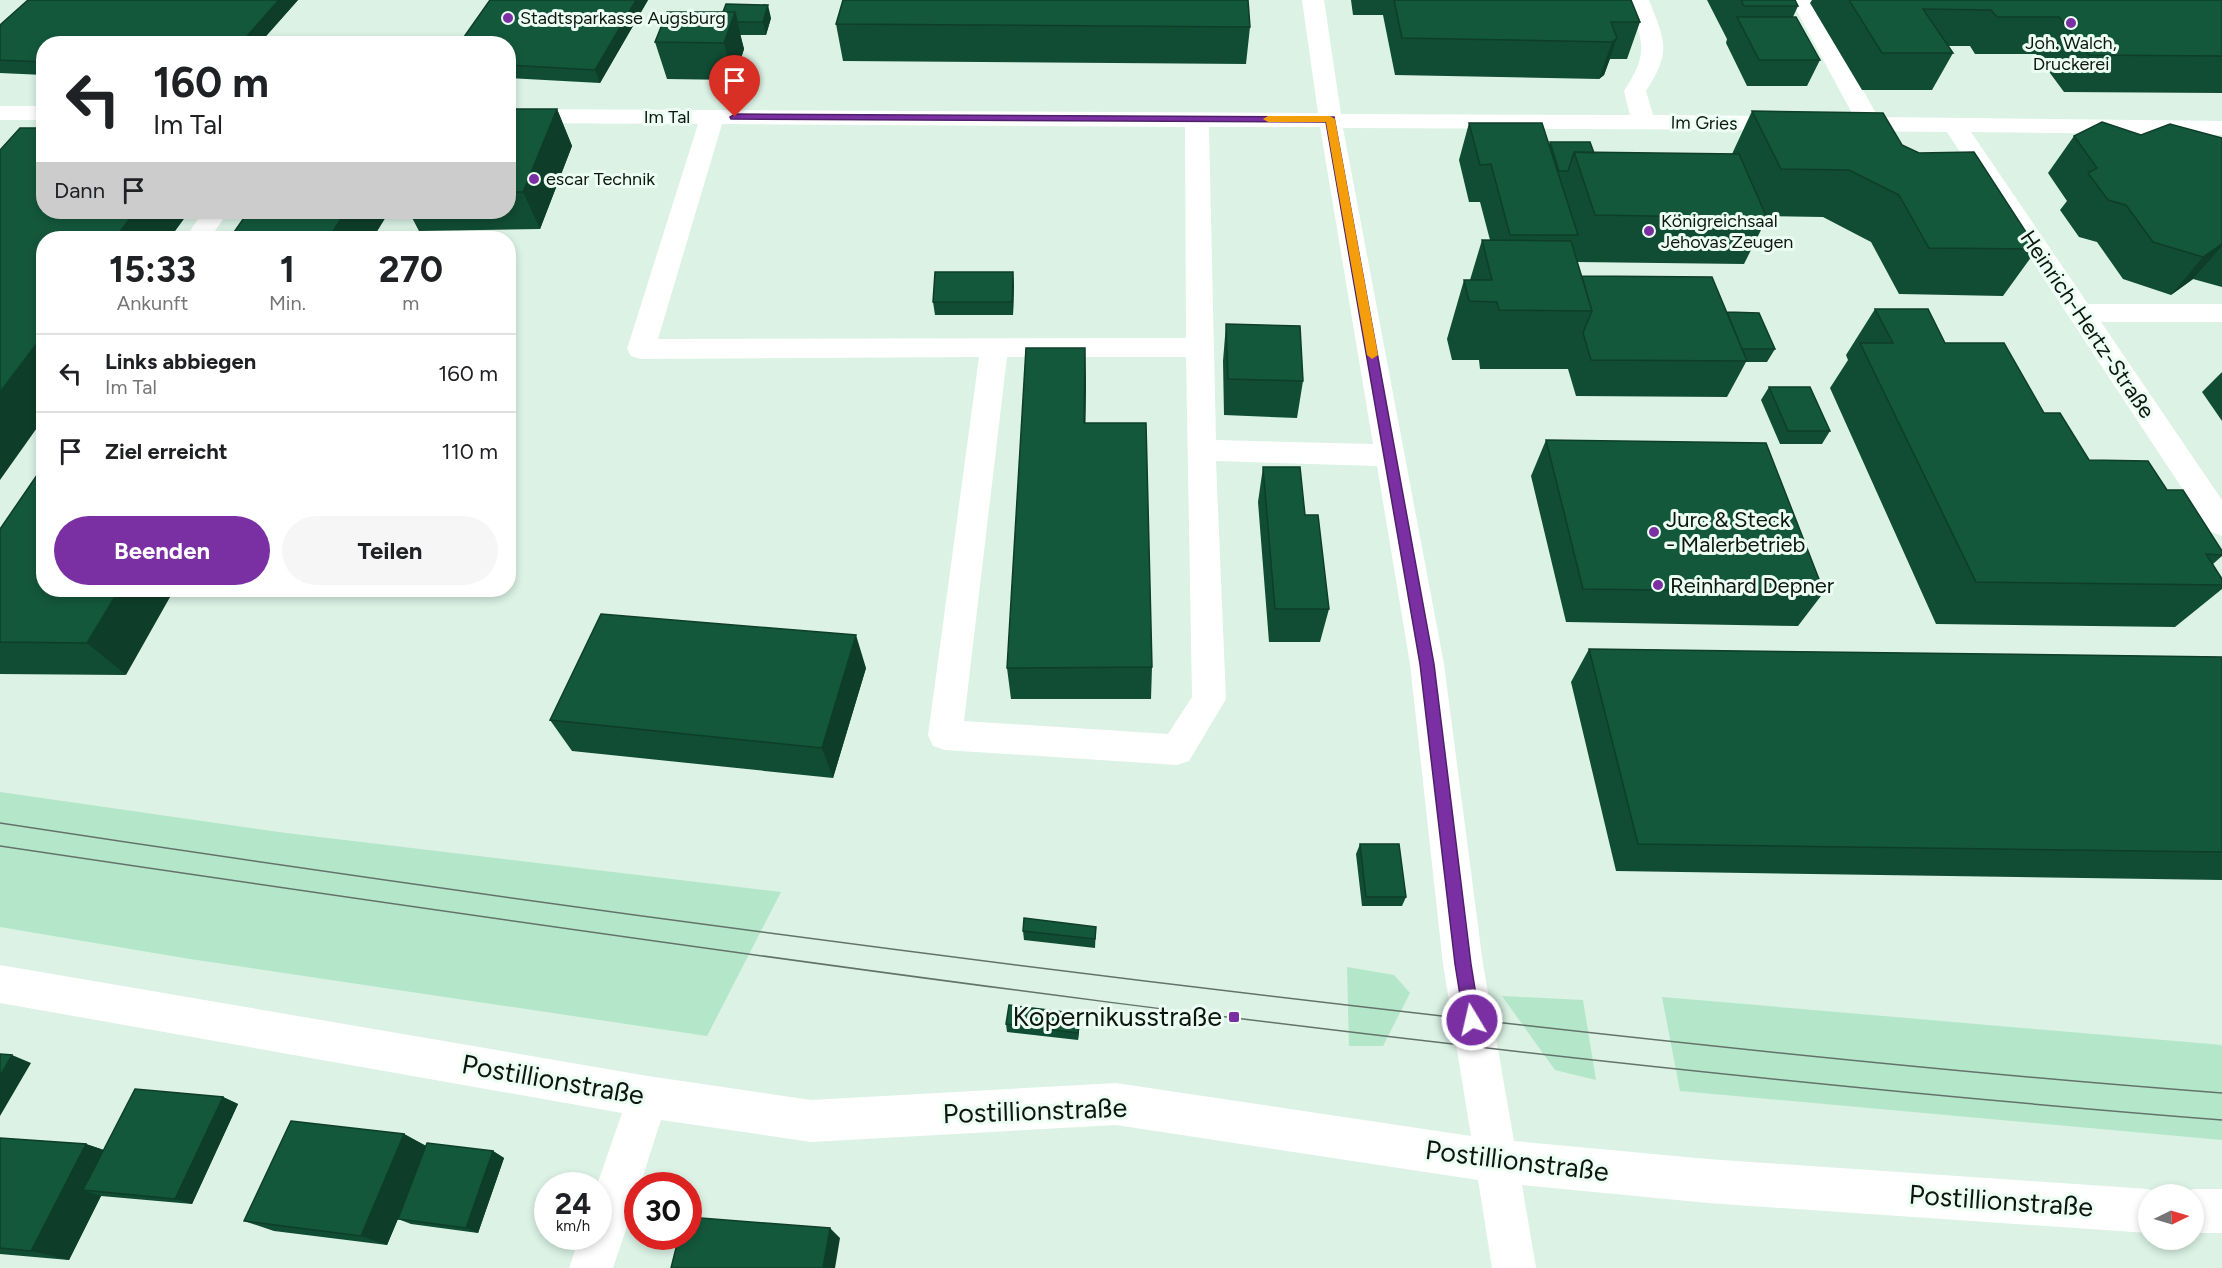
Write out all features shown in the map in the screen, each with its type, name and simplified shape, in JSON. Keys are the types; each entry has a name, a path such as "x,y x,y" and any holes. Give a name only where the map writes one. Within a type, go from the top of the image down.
{"street":[{"path":"1313,0 1330,119 1427,664 1463,964 1514,1268"},
{"path":"1638,0 1655,46 1648,73 1635,91 1643,122"},
{"path":"1802,0 1870,124"},
{"path":"0,113 36,113"},
{"name":"Im Tal","path":"516,116 1330,119"},
{"path":"712,117 641,349 1200,347"},
{"path":"994,348 945,735 1176,750 1209,699 1201,450 1197,119"},
{"name":"Im Gries","path":"1330,119 2222,128"},
{"name":"Heinrich-Hertz-Straße","path":"1954,125 2222,524"},
{"path":"2080,313 2222,313"},
{"path":"1201,450 1391,455"},
{"name":"Postillionstraße","path":"0,984 648,1097 811,1120 1116,1104 1495,1161 1708,1181 2138,1210"},
{"path":"591,1268 648,1097"},
{"path":"2204,1211 2222,1211"}],"green space":[{"path":"0,792 286,833 781,892 707,1036 190,959 0,927"},
{"path":"1347,967 1394,975 1410,993 1383,1046 1349,1046"},
{"path":"1502,996 1583,1000 1596,1080 1555,1070"},
{"path":"1662,997 2222,1045 2222,1140 1680,1091"}],"building":[{"path":"28,0 279,0 247,36 36,36 36,62 0,60 0,25"},
{"path":"490,0 636,0 595,70 516,65 516,36 465,36"},
{"path":"843,0 1248,0 1250,27 836,24"},
{"path":"1394,0 1631,0 1640,22 1611,22 1617,38 1612,42 1402,38"},
{"path":"1741,0 1795,0 1798,6 1744,6"},
{"path":"1849,0 2222,0 2222,56 2089,55 2059,17 1997,17 1991,10 1923,9 1953,53 1882,53"},
{"path":"726,4 768,5 763,22 737,22 735,12 723,12"},
{"path":"667,12 735,12 724,43 655,42"},
{"path":"1737,17 1796,17 1820,60 1759,60"},
{"path":"516,109 557,109 523,192 516,192"},
{"path":"1752,111 1883,113 1902,145 1919,153 1974,152 2037,249 1929,248 1899,195 1849,170 1781,169"},
{"path":"2102,122 2141,135 2170,124 2222,138 2222,244 2203,257 2153,242 2126,205 2108,200 2088,173 2097,168 2074,136"},
{"path":"1469,123 1542,123 1578,235 1510,235 1491,164 1480,165"},
{"path":"20,128 36,128 36,219 130,219 120,231 36,231 36,345 0,392 0,150"},
{"path":"1550,142 1590,142 1594,153 1574,152 1568,171 1559,171"},
{"path":"1574,152 1739,154 1767,218 1595,215"},
{"path":"243,219 341,219 333,231 235,231"},
{"path":"1482,240 1571,241 1592,311 1499,310 1497,302 1469,301 1464,280 1492,280"},
{"path":"935,272 1013,272 1012,302 933,302"},
{"path":"1582,276 1712,277 1747,361 1591,360 1583,333 1592,311"},
{"path":"1875,309 1928,309 1945,343 2004,343 2044,413 2060,413 2089,460 2148,461 2167,490 2183,490 2222,551 2222,555 2206,554 2222,579 2222,585 1976,582 1860,343 1893,343"},
{"path":"1727,312 1759,313 1775,349 1742,349"},
{"path":"1226,324 1300,326 1303,381 1228,379"},
{"path":"1026,348 1085,348 1084,423 1146,423 1152,667 1007,668"},
{"path":"1769,387 1810,387 1830,431 1788,431"},
{"name":"Jurc & Steck - Malerbetrieb","path":"1546,440 1766,443 1824,592 1583,589"},
{"path":"1263,467 1300,467 1305,515 1318,515 1329,609 1275,609"},
{"path":"36,477 36,597 115,597 87,643 0,642 0,529"},
{"path":"601,614 856,635 822,748 550,720"},
{"path":"1589,649 2222,657 2222,852 1638,844"},
{"path":"1360,844 1399,844 1406,897 1366,897"},
{"path":"1024,918 1096,927 1095,939 1023,931"},
{"path":"1009,1005 1080,1014 1078,1033 1006,1024"},
{"path":"0,1054 12,1055 0,1076"},
{"path":"135,1089 223,1097 175,1199 83,1190"},
{"path":"291,1121 404,1134 361,1236 244,1221"},
{"path":"0,1138 86,1144 31,1251 0,1248"},
{"path":"427,1143 493,1151 466,1228 398,1219"},
{"path":"702,1218 830,1228 823,1268 671,1268 676,1250 702,1250"}],"tram line":[{"path":"0,823 707,925 1061,971 1517,1025 1819,1057 2222,1093"},
{"path":"0,846 554,927 1109,1002 1665,1068 1943,1096 2222,1120"}],"slow traffic":[{"path":"1268,119 1330,119 1372,355"}],"place":[{"name":"Stadtsparkasse Augsburg","path":"508,18"},
{"name":"Joh. Walch, Druckerei","path":"2071,23"},
{"name":"escar Technik","path":"534,179"},
{"name":"Königreichsaal Jehovas Zeugen","path":"1649,231"},
{"name":"Jurc & Steck - Malerbetrieb","path":"1654,532"},
{"name":"Reinhard Depner","path":"1658,585"},
{"name":"Kopernikusstraße","path":"1234,1017"}],"route":[{"path":"735,117 1330,119 1427,664 1463,964 1472,1020"}]}
